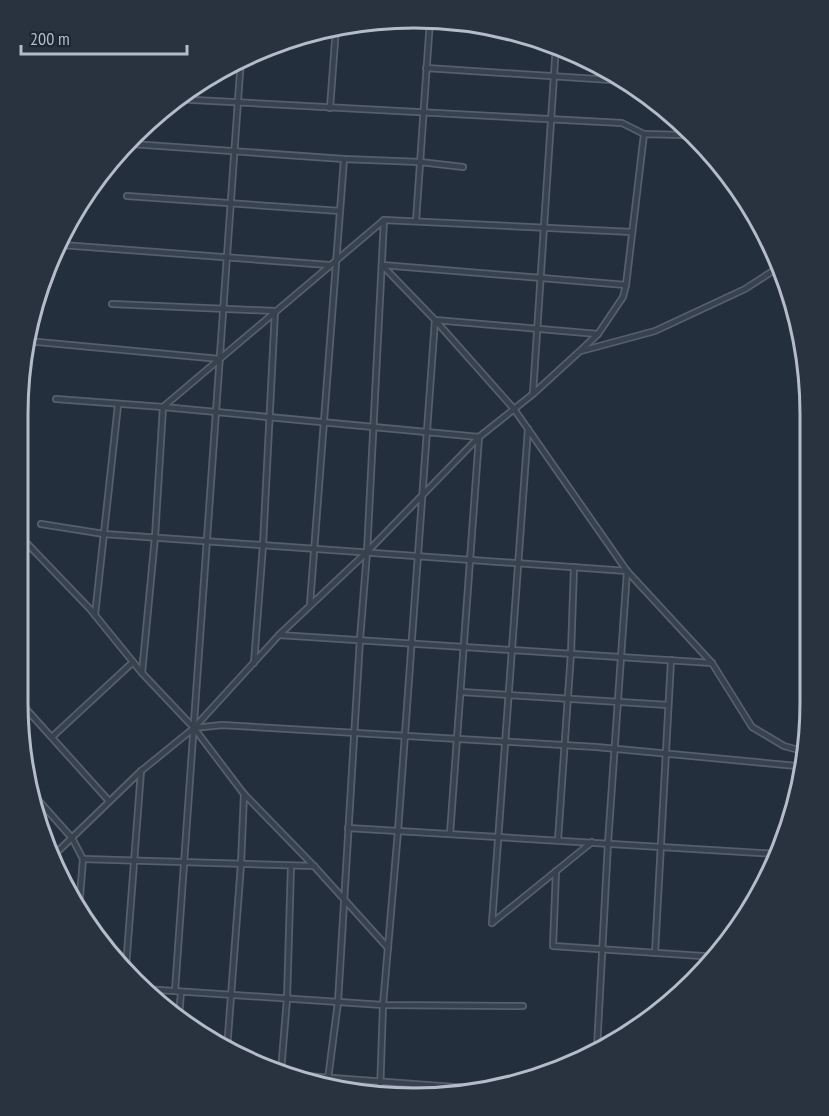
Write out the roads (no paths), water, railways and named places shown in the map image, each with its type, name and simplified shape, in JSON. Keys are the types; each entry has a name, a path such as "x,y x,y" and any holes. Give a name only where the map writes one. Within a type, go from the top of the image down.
{"street":[{"path":"416,221 429,29"},
{"path":"330,108 335,37"},
{"path":"533,394 555,55"},
{"path":"426,68 607,80"},
{"path":"179,1007 184,862 240,70"},
{"path":"192,100 622,123 644,134 680,135"},
{"path":"59,851 141,771 194,728 279,635 368,552 479,437 533,394 598,334 623,297 626,285 644,134"},
{"path":"139,145 420,162 463,167"},
{"path":"310,604 344,159"},
{"path":"127,196 340,211"},
{"path":"142,673 163,407 384,220 632,232"},
{"path":"328,1077 338,1002 360,639 368,552 384,220"},
{"path":"67,245 329,265"},
{"path":"382,265 626,285"},
{"path":"382,265 435,320 514,409 627,571 712,663 752,727 784,746 797,750"},
{"path":"580,351 655,332 745,289 773,271"},
{"path":"112,304 275,311"},
{"path":"254,664 263,545 275,311"},
{"path":"435,320 598,334"},
{"path":"381,1086 383,1005 435,320"},
{"path":"36,341 220,359"},
{"path":"56,399 479,437"},
{"path":"95,615 118,405"},
{"path":"528,429 492,923 592,842"},
{"path":"450,834 479,437"},
{"path":"41,524 104,534 627,571"},
{"path":"28,545 95,615 142,673 194,728 243,794 314,866 388,948"},
{"path":"558,840 572,653 574,567"},
{"path":"597,1041 608,843 627,571"},
{"path":"279,635 712,663"},
{"path":"655,953 671,660"},
{"path":"52,737 133,662"},
{"path":"461,692 668,705"},
{"path":"28,711 109,801"},
{"path":"194,728 222,724 614,749 795,766"},
{"path":"127,959 141,771"},
{"path":"228,1040 241,864 243,794"},
{"path":"43,806 72,838 83,859 80,894"},
{"path":"348,828 769,853"},
{"path":"83,859 314,866"},
{"path":"282,1064 287,999 291,866"},
{"path":"556,872 553,946 705,956"},
{"path":"158,990 383,1005 523,1006"},
{"path":"332,1078 443,1087"}]}
